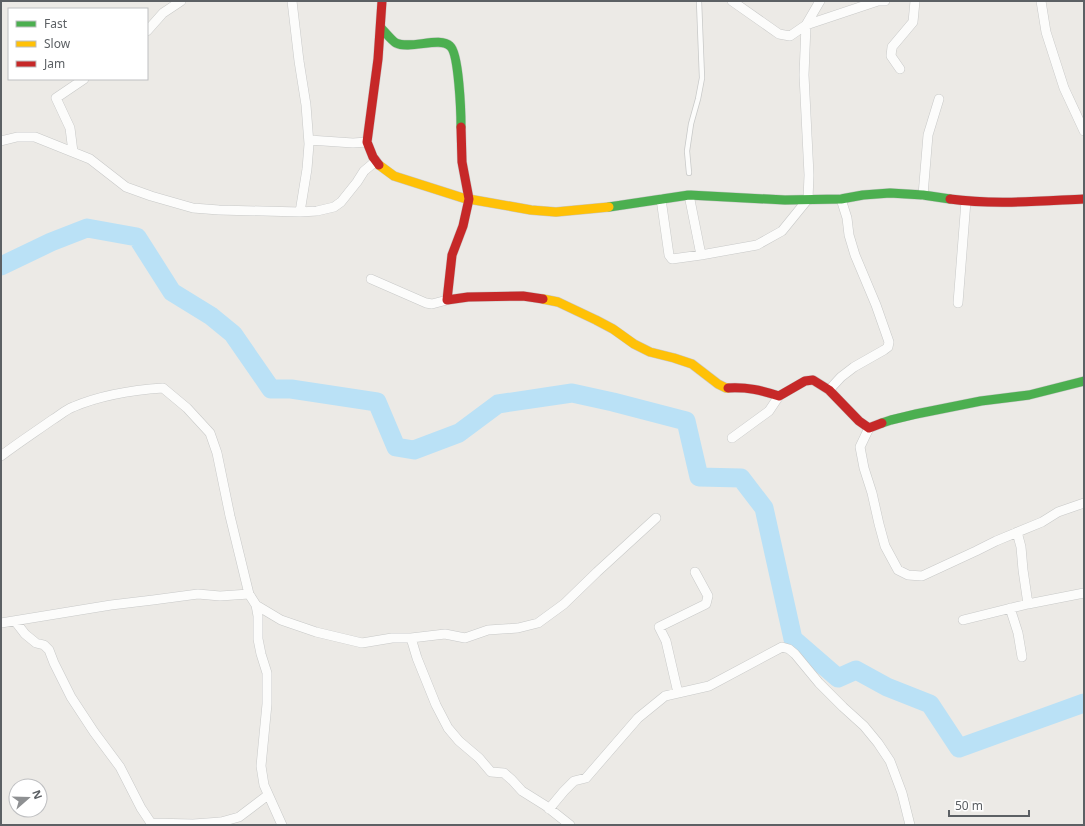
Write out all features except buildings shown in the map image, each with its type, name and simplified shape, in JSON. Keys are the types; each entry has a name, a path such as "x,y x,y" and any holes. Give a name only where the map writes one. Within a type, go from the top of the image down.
{"street":[{"path":"148,30 163,13 181,1"},
{"path":"292,1 306,105 309,140 307,169 300,212"},
{"path":"382,1 367,142 373,157 379,165 394,176 469,199 531,210 556,212 614,207 689,195 786,200 841,199 863,195 890,193 966,200 1013,202 1084,199"},
{"path":"732,1 779,34 790,36 806,25 878,1 885,1"},
{"path":"661,199 669,255 672,259 701,256 757,245 782,230 808,199 809,174 804,75 806,25 820,1"},
{"path":"900,69 891,56 892,47 913,22 915,1"},
{"path":"1040,1 1046,32 1064,88 1084,131"},
{"path":"380,28 396,44 404,45 442,42 450,45 454,51 460,93 462,162 469,199 463,226 452,255 447,300"},
{"path":"73,152 70,128 56,98 83,80"},
{"path":"923,195 928,135 939,100"},
{"path":"1,141 17,137 35,137 90,158 126,186 151,196 193,208 219,210 300,212 318,211 334,207 341,202 364,171 376,161"},
{"path":"309,140 353,143 367,142"},
{"path":"689,195 701,256"},
{"path":"829,390 840,377 888,347 889,342 876,305 855,255 849,235 847,218 841,199"},
{"path":"958,303 966,200"},
{"path":"371,279 426,303 432,304 468,297 523,296 558,302 596,320 634,344 650,352 692,364 718,384 726,388 742,387 756,389 779,396"},
{"path":"732,438 769,411 779,396 805,381 813,380 829,390 859,421 869,428"},
{"path":"1084,381 1029,395 981,401 891,420 869,428 860,447 864,468 885,546 898,570 908,575 922,576 996,541 1042,522 1058,512 1084,503"},
{"path":"1,456 23,439 71,408 90,401 128,392 163,388 187,408 210,433 217,454 248,594 256,605 281,620 316,632 362,642 445,634 465,638 488,630 518,628 538,623 564,604 656,518"},
{"path":"1017,532 1021,548 1028,604"},
{"path":"678,693 666,641 659,627 706,604 708,596 695,572"},
{"path":"963,620 1010,608 1084,593"},
{"path":"1,623 110,605 198,594 220,596 248,594"},
{"path":"256,605 258,616 258,639 267,673 267,704 261,766 264,785 282,825"},
{"path":"1010,608 1018,633 1022,657"},
{"path":"15,621 25,634 36,643 44,645 49,650 71,697 94,732 120,767 141,808 151,823 193,824 221,822 239,817 268,795"},
{"path":"412,638 417,658 436,705 448,728 459,741 479,758 491,772 504,773 522,792 549,809 570,825"},
{"path":"549,809 574,781 586,778 638,718 665,696 709,686 782,647 789,649 795,654 843,708 864,726 878,743 890,761 902,793 910,825"}],"lane":[{"path":"689,174 687,150 691,124 702,78 699,1"}],"waterway":[{"path":"1,266 51,242 87,228 137,237 172,292 211,316 233,334 271,389 291,389 377,402 396,447 414,450 459,433 498,404 572,393 686,421 699,477 741,478 764,508 793,639 838,678 856,670 887,687 930,704 959,748 1084,703"}],"traffic: fast":[{"path":"381,28 394,42 402,45 439,42 450,46 456,60 460,97 461,127"},
{"path":"609,207 689,195 785,200 841,199 863,195 890,193 923,195 950,199"},
{"path":"882,423 916,414 981,401 1029,395 1084,381"}],"traffic: slow":[{"path":"379,165 394,176 463,198 531,210 556,212 609,207"},
{"path":"543,299 558,302 596,320 613,329 634,344 650,352 692,364 718,384 728,388"}],"traffic: jam":[{"path":"379,165 373,157 367,142 378,59 382,1"},
{"path":"461,127 462,162 469,199 463,226 452,255 447,300 468,297 523,296 543,299"},
{"path":"950,199 983,202 1084,199"},
{"path":"728,388 754,389 779,396 805,381 813,380 829,390 859,421 869,428 882,423"}]}
